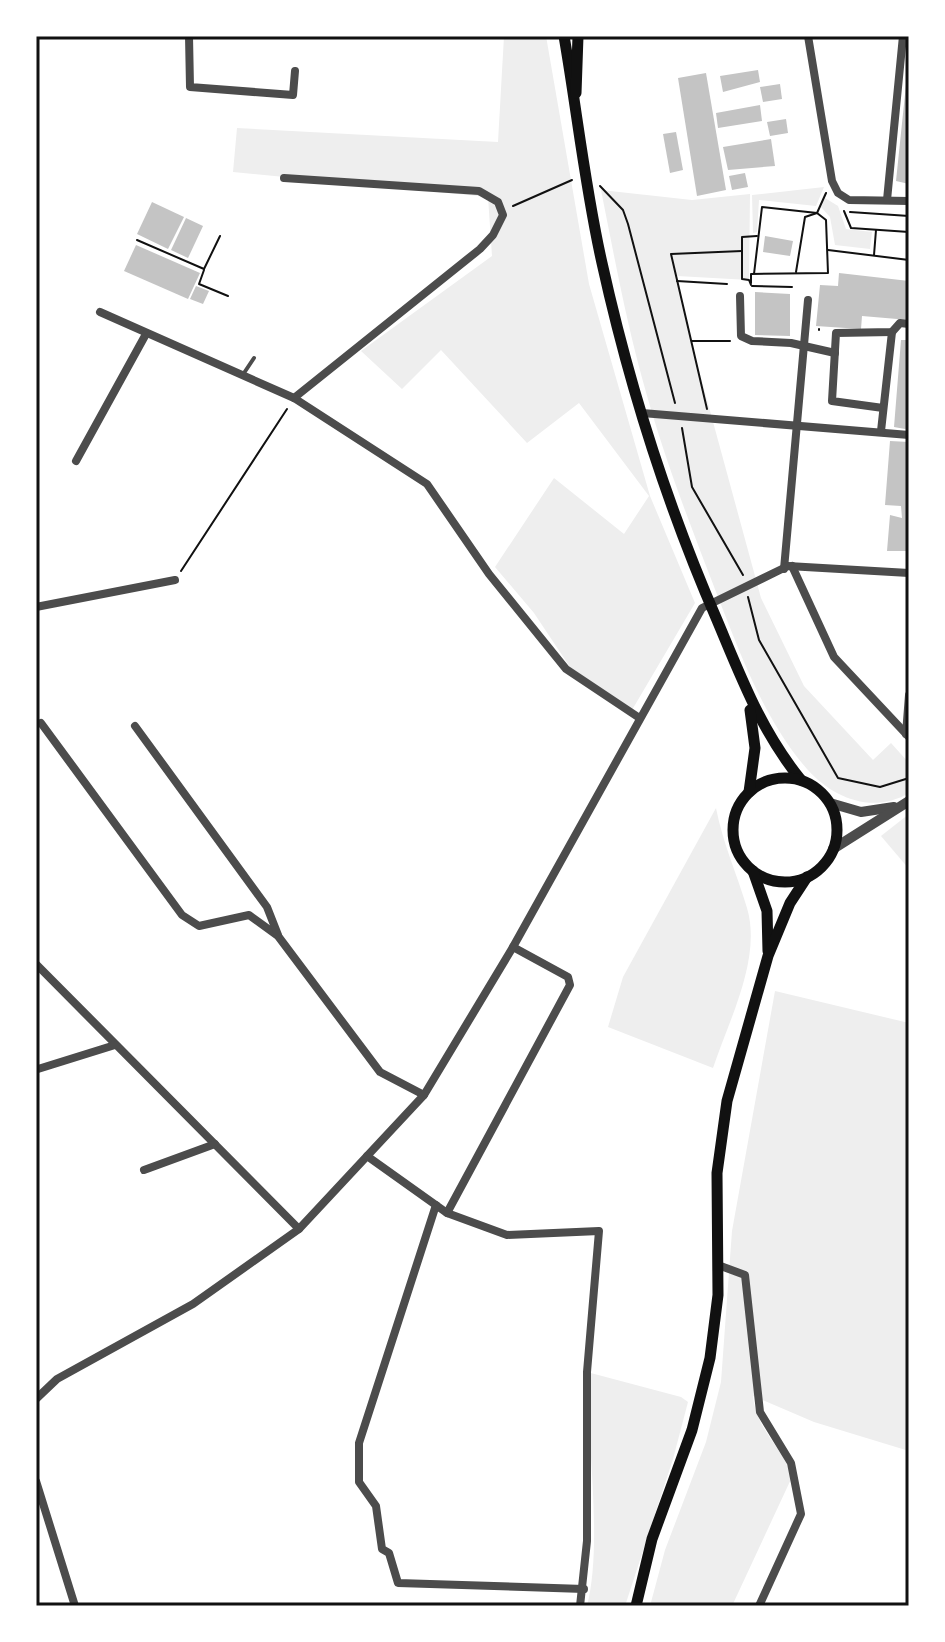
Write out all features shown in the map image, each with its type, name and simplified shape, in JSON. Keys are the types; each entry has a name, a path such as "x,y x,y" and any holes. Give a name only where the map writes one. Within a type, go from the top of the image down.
{"main road":[{"path":"564,36 602,262 642,413 709,603 748,697 773,743 801,780 817,789 830,803 837,826 833,849 822,865 807,877 790,903 768,956 723,1122 717,1195 716,1318 707,1375 692,1430 652,1539 636,1606"},
{"path":"575,98 578,36"},
{"path":"748,697 755,748 749,792"},
{"path":"768,956 767,911 752,870 738,853 733,832 737,810 749,792 768,780 801,780"},
{"path":"752,870 779,881 807,877"}],"street":[{"path":"189,36 190,87 293,95 295,71"},
{"path":"808,36 832,181 838,193 849,200 909,201"},
{"path":"887,200 903,36"},
{"path":"284,178 479,191 498,202 503,215 493,235 480,249 294,398"},
{"path":"740,296 741,336 752,341 791,343 804,349 835,353"},
{"path":"808,300 796,423 788,567 834,657 907,735"},
{"path":"100,312 244,373 294,398 427,484 489,574 566,669 638,717"},
{"path":"881,431 892,332 900,323 909,324"},
{"path":"883,408 832,401 836,333 892,332"},
{"path":"76,461 146,334"},
{"path":"642,413 679,413 909,435"},
{"path":"36,1399 57,1379 193,1304 299,1229 424,1095 513,947 696,615 709,603 788,567 909,573"},
{"path":"36,607 175,580"},
{"path":"907,735 909,695"},
{"path":"41,723 182,915 199,926 249,915 278,936"},
{"path":"135,726 267,907 278,936 380,1072 424,1095"},
{"path":"830,803 861,812 904,803"},
{"path":"833,849 904,803"},
{"path":"447,1213 570,985 568,977 513,947"},
{"path":"36,964 299,1229"},
{"path":"38,1069 115,1045"},
{"path":"144,1170 215,1144"},
{"path":"367,1156 447,1213 507,1235 599,1231 587,1372 584,1589 580,1606"},
{"path":"436,1205 359,1443 359,1482 376,1506 382,1549 389,1553 398,1583 584,1589"},
{"path":"718,1265 745,1275 760,1412 791,1463 801,1514 759,1606"},
{"path":"36,1481 75,1606"}],"lane":[{"path":"244,373 254,358"}],"path":[{"path":"503,215 521,199 575,178"},
{"path":"598,183 623,210 628,224 679,413 692,487 742,570 759,640 830,769 846,781 878,786 909,778"},
{"path":"797,280 805,217 817,213 826,192"},
{"path":"751,285 762,207 817,213 826,220 828,273 754,274"},
{"path":"843,207 851,228 909,232"},
{"path":"844,212 909,216"},
{"path":"874,256 876,230"},
{"path":"220,236 199,284 228,296"},
{"path":"758,236 742,237 742,279 751,285 792,287"},
{"path":"137,240 204,269"},
{"path":"828,250 909,260"},
{"path":"707,410 671,254 742,251"},
{"path":"677,281 727,284"},
{"path":"691,341 731,341"},
{"path":"175,580 294,398"}],"shaded area":[{"path":"504,36 546,36 589,284 650,496 695,603 632,710 570,667 534,613 495,567 554,478 624,534 649,496 579,403 527,443 441,350 402,389 361,351 492,256 488,197 233,172 237,128 498,142"},
{"path":"824,187 816,206 759,200 757,232 753,233 752,195"},
{"path":"601,190 692,200 750,194 749,280 677,276 691,341 761,598 804,686 873,760 891,743 909,763 909,793 895,799 868,803 829,788 807,769 766,709 745,665 660,439 632,337"},
{"path":"825,198 838,206 846,229 872,232 870,249 835,245 830,217 821,207"},
{"path":"716,808 751,927 742,989 713,1068 608,1027 623,977"},
{"path":"909,814 909,869 881,836"},
{"path":"775,991 909,1023 909,1451 814,1422 753,1396 759,1419 792,1477 732,1606 650,1606 665,1550 706,1442 721,1382 732,1231"},
{"path":"587,1372 681,1397 688,1402 673,1459 625,1606 587,1606 592,1581 594,1522"}],"building":[{"path":"758,70 760,82 723,92 720,76"},
{"path":"706,73 726,190 697,196 678,78"},
{"path":"909,75 909,184 896,181"},
{"path":"780,84 782,99 763,102 760,87"},
{"path":"760,105 762,121 718,128 716,113"},
{"path":"786,119 788,133 770,136 767,122"},
{"path":"676,132 683,170 670,173 663,134"},
{"path":"771,139 775,166 728,170 723,147"},
{"path":"745,173 748,187 732,190 729,176"},
{"path":"152,202 184,217 168,249 137,234"},
{"path":"186,218 203,226 188,258 171,250"},
{"path":"765,236 793,241 790,256 763,252"},
{"path":"136,245 200,273 188,299 124,271"},
{"path":"839,273 909,281 909,320 862,316 861,329 816,326 820,285 838,286"},
{"path":"196,286 209,291 203,304 190,299"},
{"path":"755,292 790,294 790,336 755,335"},
{"path":"909,336 909,428 905,429 894,427 901,340 906,340"},
{"path":"890,441 909,442 909,551 887,551 890,515 902,518 901,506 885,505"}]}
